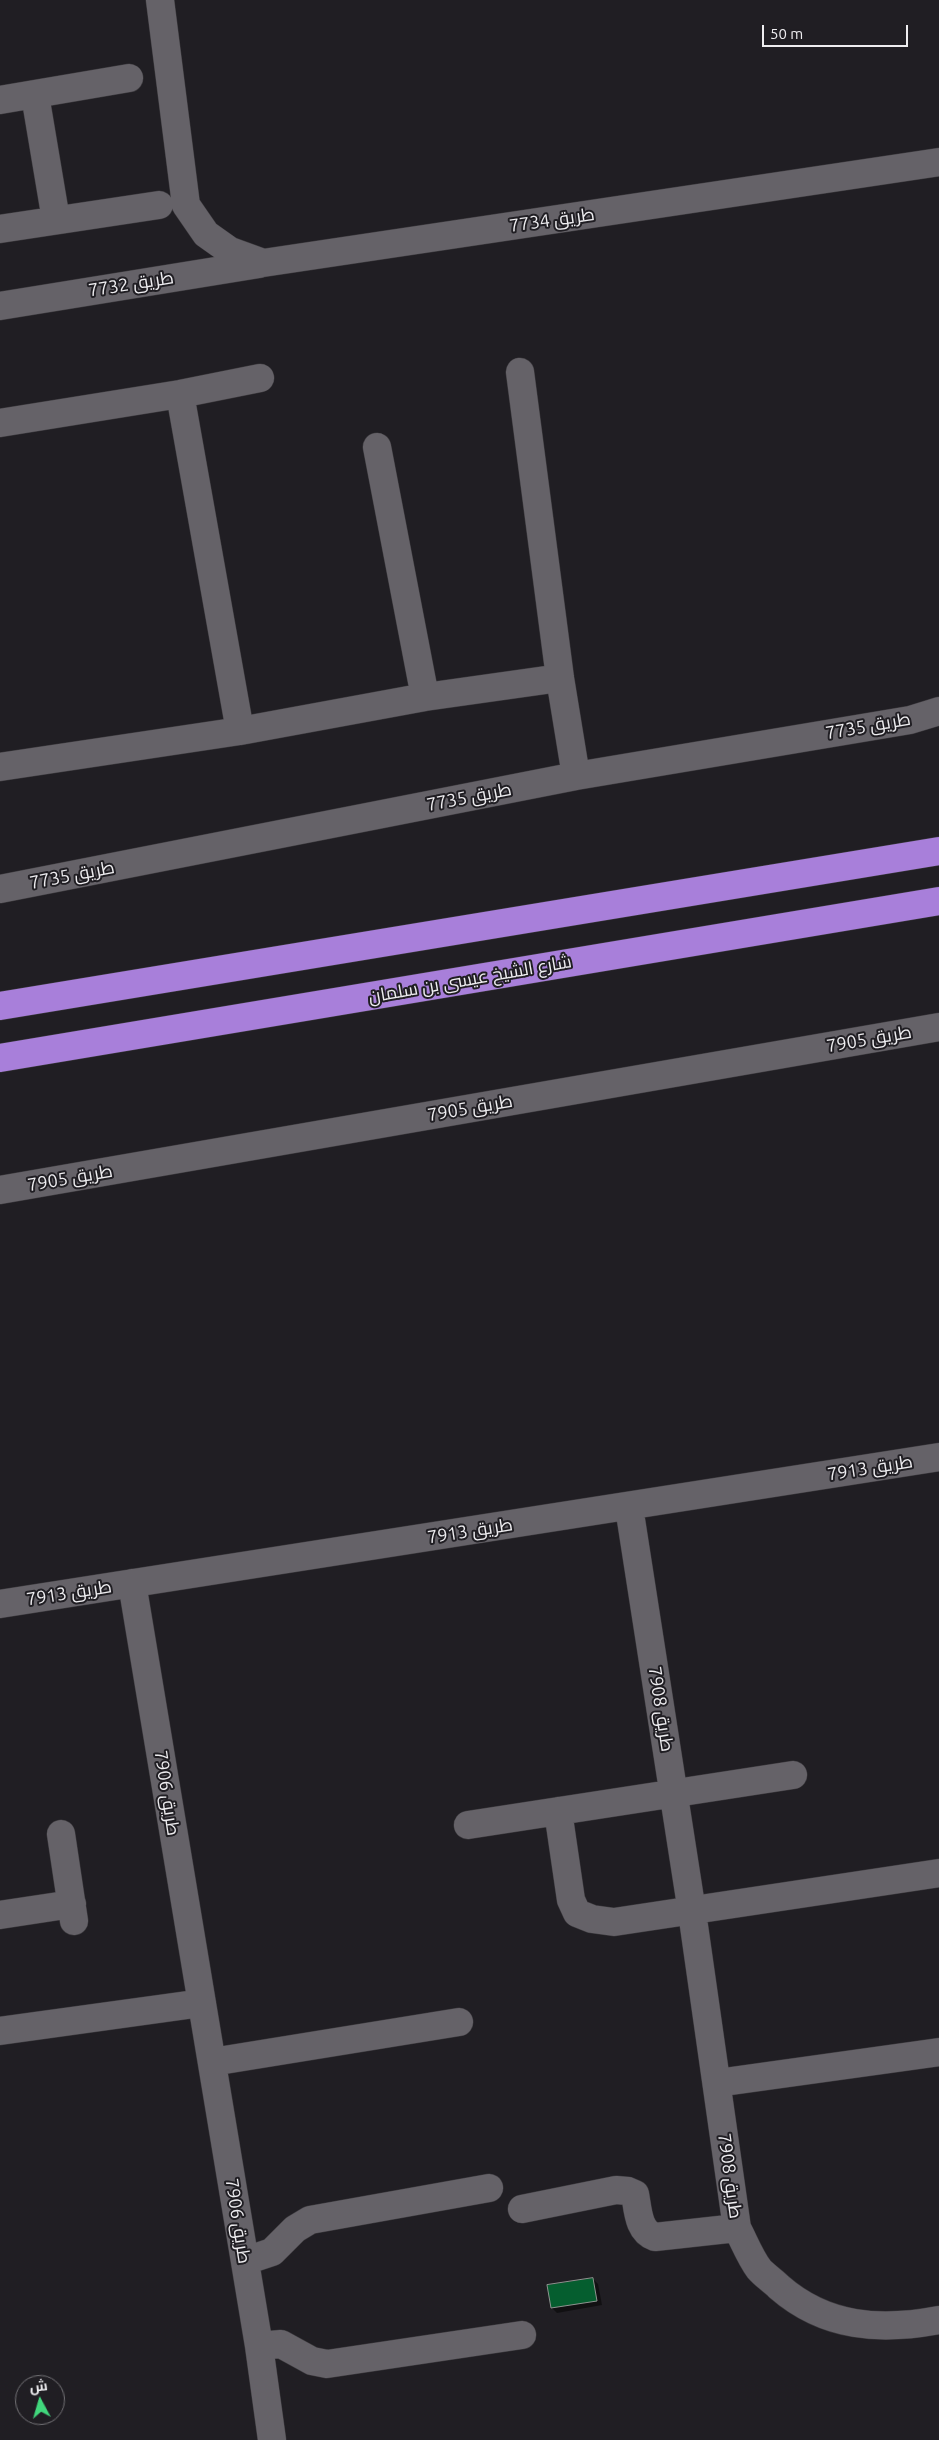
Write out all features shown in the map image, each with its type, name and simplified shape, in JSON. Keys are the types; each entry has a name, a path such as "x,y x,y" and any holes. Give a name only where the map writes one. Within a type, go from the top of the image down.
{"highway":[{"path":"7,1004 939,851"},
{"name":"شارع الشيخ عيسى بن سلمان","path":"1,1058 939,901"}],"street":[{"name":"طريق 7734","path":"160,0 186,206 206,234 230,251 263,263 939,162"},
{"path":"0,100 129,78"},
{"path":"35,95 56,220"},
{"path":"0,229 159,205"},
{"name":"طريق 7732","path":"0,306 263,263"},
{"path":"520,372 560,678 576,776"},
{"path":"0,423 180,394 260,378"},
{"path":"180,394 240,731"},
{"path":"377,447 425,697"},
{"path":"0,767 240,731 425,697 560,678"},
{"name":"طريق 7735","path":"0,889 576,776 910,720 939,710"},
{"name":"طريق 7905","path":"0,1190 939,1027"},
{"name":"طريق 7913","path":"0,1604 939,1457"},
{"name":"طريق 7908","path":"629,1507 692,1912 737,2228 760,2269 791,2297 831,2318 871,2327 908,2326 939,2320"},
{"name":"طريق 7906","path":"132,1583 259,2346 272,2440"},
{"path":"468,1825 793,1775"},
{"path":"558,1811 571,1900 577,1913 592,1919 614,1922 692,1912 939,1874"},
{"path":"0,1914 73,1912 61,1834"},
{"path":"0,2031 202,2003"},
{"path":"212,2062 459,2022"},
{"path":"717,2084 939,2052"},
{"path":"245,2261 272,2252 295,2229 310,2220 489,2188"},
{"path":"522,2209 616,2190 628,2191 635,2194 642,2229 647,2234 654,2236 737,2228"},
{"path":"259,2346 281,2344 312,2361 327,2364 522,2335"}],"building":[{"path":"593,2278 597,2301 551,2308 547,2285"}]}
